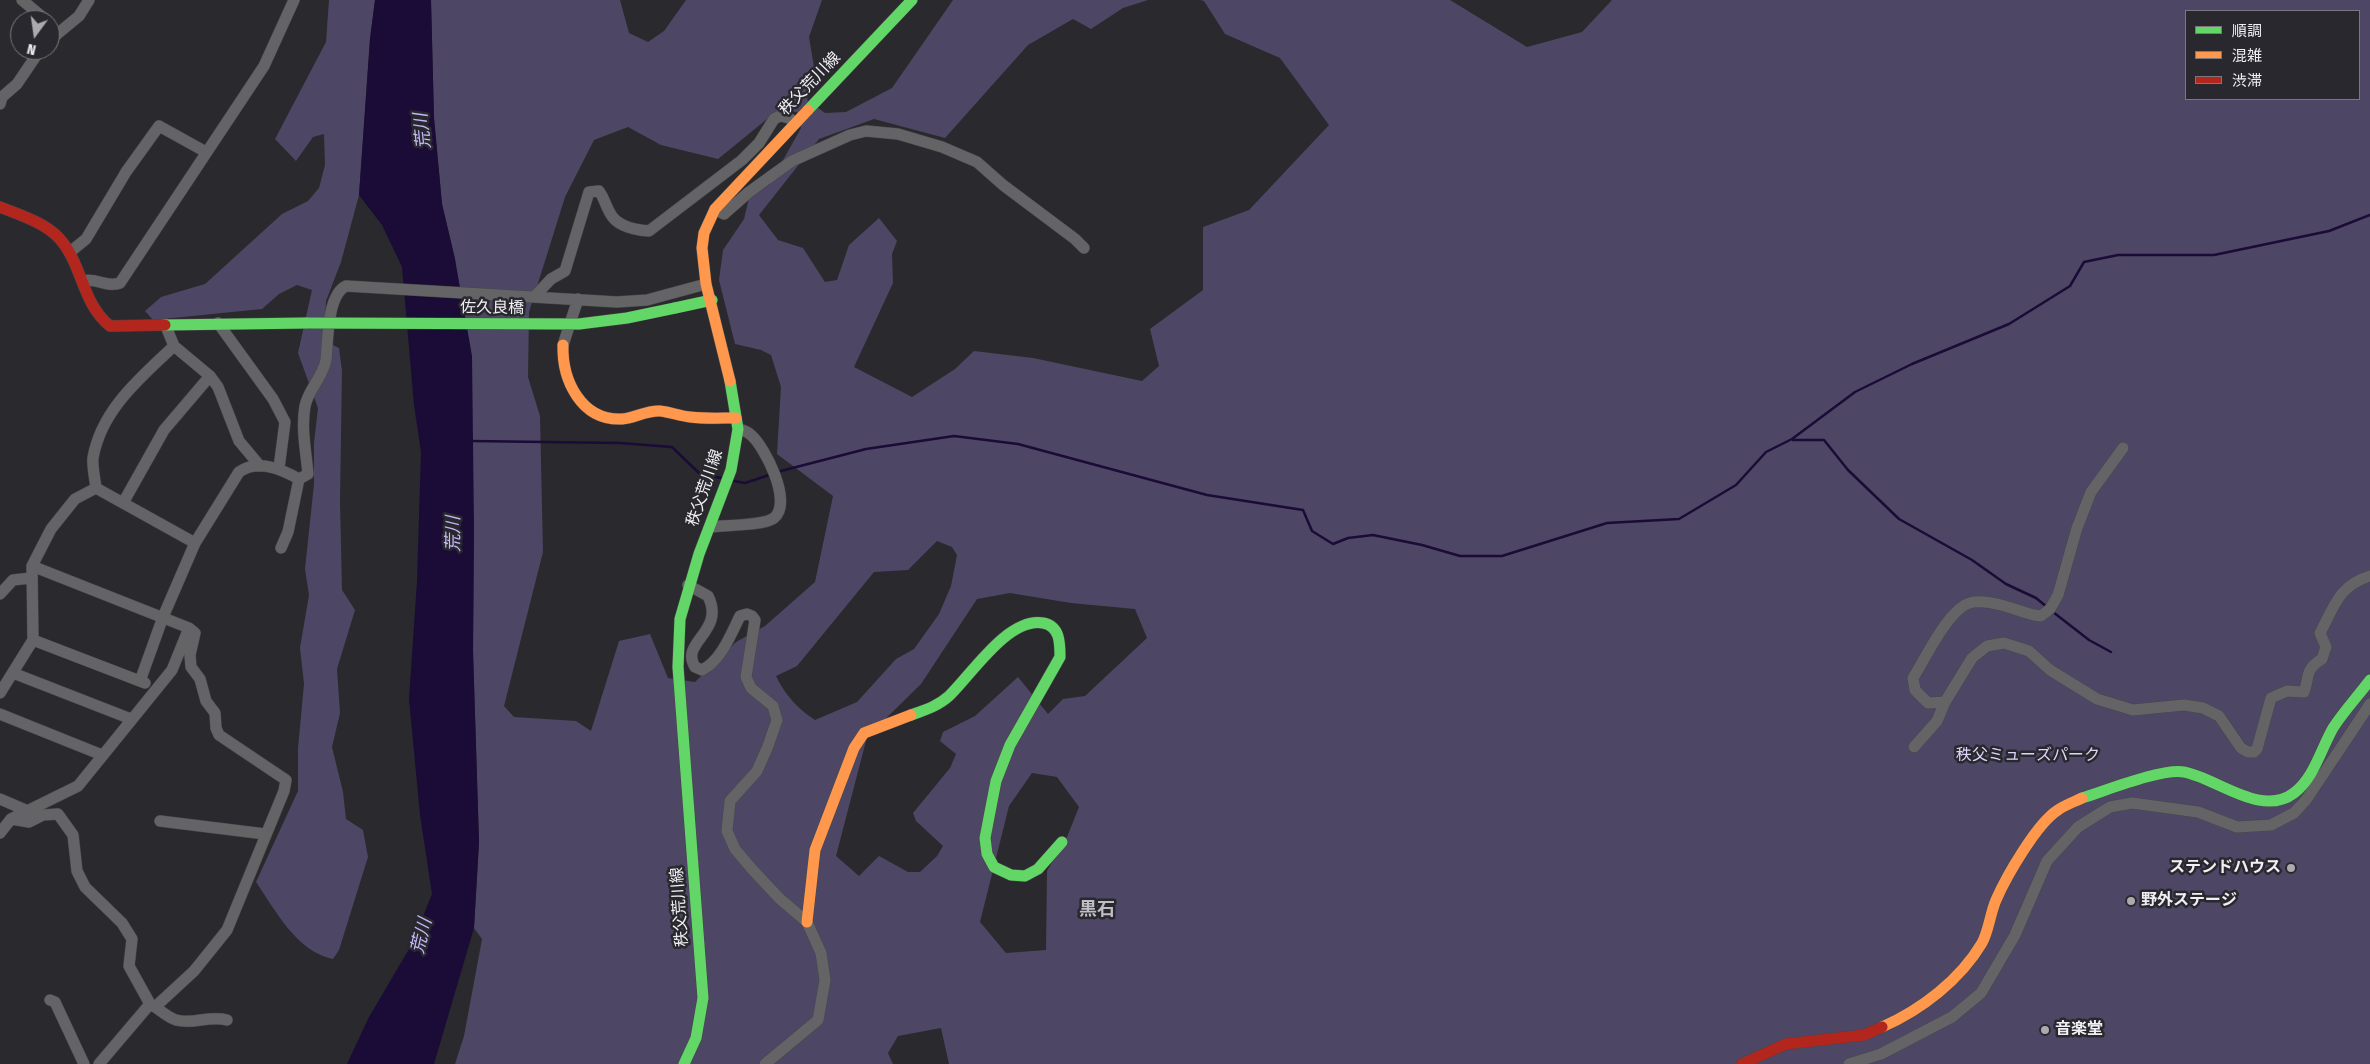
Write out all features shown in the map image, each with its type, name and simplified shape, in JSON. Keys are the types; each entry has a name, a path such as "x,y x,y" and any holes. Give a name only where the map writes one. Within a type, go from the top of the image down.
{"street":[{"path":"22,0 34,10"},
{"path":"60,32 79,16 89,0"},
{"path":"82,280 89,279 112,286 120,283 264,66 294,0"},
{"name":"秩父荒川線","path":"684,1064 696,1038 703,998 678,667 680,619 688,585 723,496 731,470 737,424 728,368 712,300 706,284 702,248 704,233 715,209 912,0"},
{"path":"0,104 2,97 17,84 33,60"},
{"path":"534,297 551,279 565,271 589,192 599,191 606,200 611,216 623,226 649,231 742,160 759,143 774,119 780,116 789,118 795,123"},
{"path":"70,252 86,239 126,172 159,126 206,152"},
{"path":"715,209 724,214 749,192 792,161 850,135 866,131 890,134 942,147 977,162 1003,185 1075,239 1084,248"},
{"name":"佐久良橋","path":"0,207 40,224 59,238 70,252 94,312 102,321 110,326 218,323 579,324 627,318 712,300"},
{"path":"281,548 288,532 299,479 308,474 304,441 305,404 325,364 334,300 340,289 346,286 578,300 648,300 706,284"},
{"path":"578,300 563,345 561,365 568,385 592,411 608,419 623,419 647,412 660,411 737,424 753,436 779,482 779,508 776,517 767,522 710,527"},
{"path":"218,323 273,399 285,422 280,468"},
{"path":"165,324 174,346 210,376 218,387 239,441 260,466"},
{"path":"96,488 93,459 106,422 130,388 174,346"},
{"path":"123,503 164,430 210,376"},
{"path":"1945,702 1928,703 1915,690 1913,678 1949,616 1972,602 1988,602 2041,616 2050,609 2058,596 2077,528 2091,492 2122,448"},
{"path":"140,681 163,617 195,543 239,472 244,468 260,466 280,468 299,479"},
{"path":"96,488 195,543"},
{"path":"0,692 33,640 32,566 51,529 75,499 96,488"},
{"path":"32,566 163,617 195,632 190,655 191,666 200,679 206,700 215,712 216,728 219,735 286,780 284,791 228,930 194,971 153,1006 99,1064"},
{"path":"1914,747 1937,720 1945,702 1972,658 1987,646 2004,643 2028,651 2050,670 2097,699 2133,710 2184,705 2202,708 2219,716 2241,748 2248,752 2254,752 2257,748 2271,698 2287,691 2304,692 2306,677 2311,666 2322,659 2326,647 2320,633 2341,592 2357,579 2370,576"},
{"path":"0,594 14,580 31,578"},
{"path":"688,585 708,596 714,611 707,631 692,652 692,663 695,667 702,670 709,667 726,643 740,616 747,614 755,620 746,677 751,688 773,706 777,720 757,772 730,801 727,831 736,849 751,868 779,898 806,922 821,953 824,980 818,1020 765,1064"},
{"path":"806,922 814,850 854,748 864,733 934,707 948,697 993,648 1011,632 1033,621 1050,624 1056,631 1060,644 1060,657 1032,703 996,781 985,838 987,854 994,867 1011,875 1025,876 1038,869 1062,842"},
{"path":"0,833 11,819 78,786 155,688 172,670 189,628"},
{"path":"33,640 155,688"},
{"path":"13,674 131,719"},
{"path":"1742,1064 1786,1044 1864,1035 1892,1023 1925,1002 1963,971 1982,941 1996,900 2013,867 2044,822 2065,807 2089,796 2173,770 2189,771 2250,797 2267,801 2283,800 2296,793 2312,774 2333,730 2370,680"},
{"path":"1849,1064 1881,1054 1944,1021 1980,994 2015,935 2047,861 2078,826 2110,807 2132,803 2198,812 2237,827 2271,825 2294,813 2306,800 2370,704"},
{"path":"0,714 102,755"},
{"path":"0,799 28,811"},
{"path":"11,819 28,822 43,815 58,814 74,835 77,871 85,887 122,923 132,939 129,966 153,1006 174,1020 189,1022 218,1017 227,1020"},
{"path":"160,821 266,834"},
{"path":"50,1000 55,1002 84,1064"}],"green space":[{"path":"329,0 375,0 370,39 359,195 341,262 326,301 324,341 339,348 342,371 340,501 342,590 355,610 337,669 340,713 332,747 343,792 346,819 363,830 368,857 339,950 333,959 320,955 298,939 279,917 256,882 298,791 298,748 304,684 300,648 309,595 305,569 314,484 314,443 318,408 298,353 312,290 297,285 279,294 262,309 153,320 145,311 161,297 205,284 282,214 308,201 319,188 325,165 324,134 313,137 296,161 275,139 326,42"},
{"name":"秩父ミューズパーク","path":"431,0 620,0 629,33 648,42 664,31 686,0 822,0 809,37 815,73 807,100 825,113 846,112 892,88 953,0 1148,0 1123,8 1091,29 1073,19 1028,45 945,138 874,119 819,139 759,215 778,240 803,248 825,282 837,280 849,245 879,218 897,241 892,254 893,283 854,367 912,397 955,369 974,351 1033,358 1142,381 1159,366 1150,329 1203,290 1203,227 1249,210 1329,125 1280,58 1225,34 1204,1 1200,0 1450,0 1527,47 1582,32 1612,0 2370,0 2370,1064 949,1064 941,1028 898,1036 888,1053 893,1064 455,1064 464,1036 482,939 474,928 479,842 473,651 474,527 455,259 442,204 434,118","holes":["777,111 797,112 801,128 769,185 749,198 744,219 723,250 719,280 735,344 761,350 771,355 781,387 777,454 833,496 815,582 765,626 736,642 695,682 668,678 650,634 619,641 591,731 576,721 514,717 504,706 543,552 540,416 528,377 529,312 565,197 594,140 628,127 661,145 718,159","937,541 952,547 957,555 951,586 939,614 914,649 896,659 857,702 815,720 792,701 776,676 797,666 874,572 908,570","1010,593 1071,603 1135,609 1147,638 1085,696 1063,699 1048,714 1018,677 975,716 943,732 940,741 956,754 950,768 913,813 916,821 943,846 937,856 920,872 908,872 879,856 859,876 836,856 867,737 921,684 977,599","1032,773 1057,777 1079,807 1067,837 1047,871 1046,950 1006,953 980,922 1009,806"]}],"water":[{"name":"荒川","path":"375,0 431,0 434,118 442,204 455,259 472,356 473,651 479,842 474,928 434,1064 347,1064 369,1017 412,944 432,894 420,815 409,699 417,581 421,452 414,405 402,267 382,225 359,195 370,39"}],"waterway":[{"path":"777,472 866,449 954,436 1018,444 1207,495 1303,510 1312,531 1333,544 1348,538 1373,535 1422,545 1460,556 1502,556 1607,523 1679,519 1736,485 1766,452 1792,439 1855,392 1912,364 2009,324 2070,286 2084,262 2118,255 2214,255 2329,231 2370,215"},
{"path":"1793,440 1824,440 1848,470 1899,519 1972,560 2006,584 2036,598 2047,607"},
{"path":"471,441 620,443 672,447 700,474 721,478"},
{"path":"734,481 745,483 772,474"},
{"path":"2053,612 2089,640 2111,652"}],"traffic: fast":[{"path":"808,110 912,0"},
{"path":"675,308 712,300"},
{"path":"307,323 579,324 627,318 675,308"},
{"path":"165,325 307,323"},
{"path":"684,1064 696,1038 703,998 678,667 680,619 699,554 731,470 738,429 730,381"},
{"path":"911,715 931,707 949,696 991,649 1017,629 1030,624 1043,623 1053,628 1058,636 1060,657 1010,745 996,781 985,838 987,854 994,867 1011,875 1025,876 1038,869 1062,842"},
{"path":"2082,798 2162,773 2184,772 2253,799 2281,800 2294,793 2307,779 2333,728 2370,680"}],"traffic: slow":[{"path":"730,381 706,284 702,248 704,233 715,209 808,110"},
{"path":"563,345 566,372 570,384 585,406 595,413 608,418 622,419 655,411 696,418 736,418"},
{"path":"807,922 815,850 854,748 864,733 911,715"},
{"path":"1882,1027 1925,1003 1963,969 1982,943 1994,905 2001,890 2014,865 2032,838 2041,826 2058,810 2082,798"}],"traffic: jam":[{"path":"0,207 38,223 58,237 73,259 93,306 100,317 110,326 165,325"},
{"path":"1742,1064 1786,1044 1864,1035 1882,1027"}],"place":[{"name":"ステンドハウス","path":"2291,868"},
{"name":"野外ステージ","path":"2131,901"},
{"name":"音楽堂","path":"2045,1030"}],"district":[{"name":"黒石","path":"1097,910"}]}
